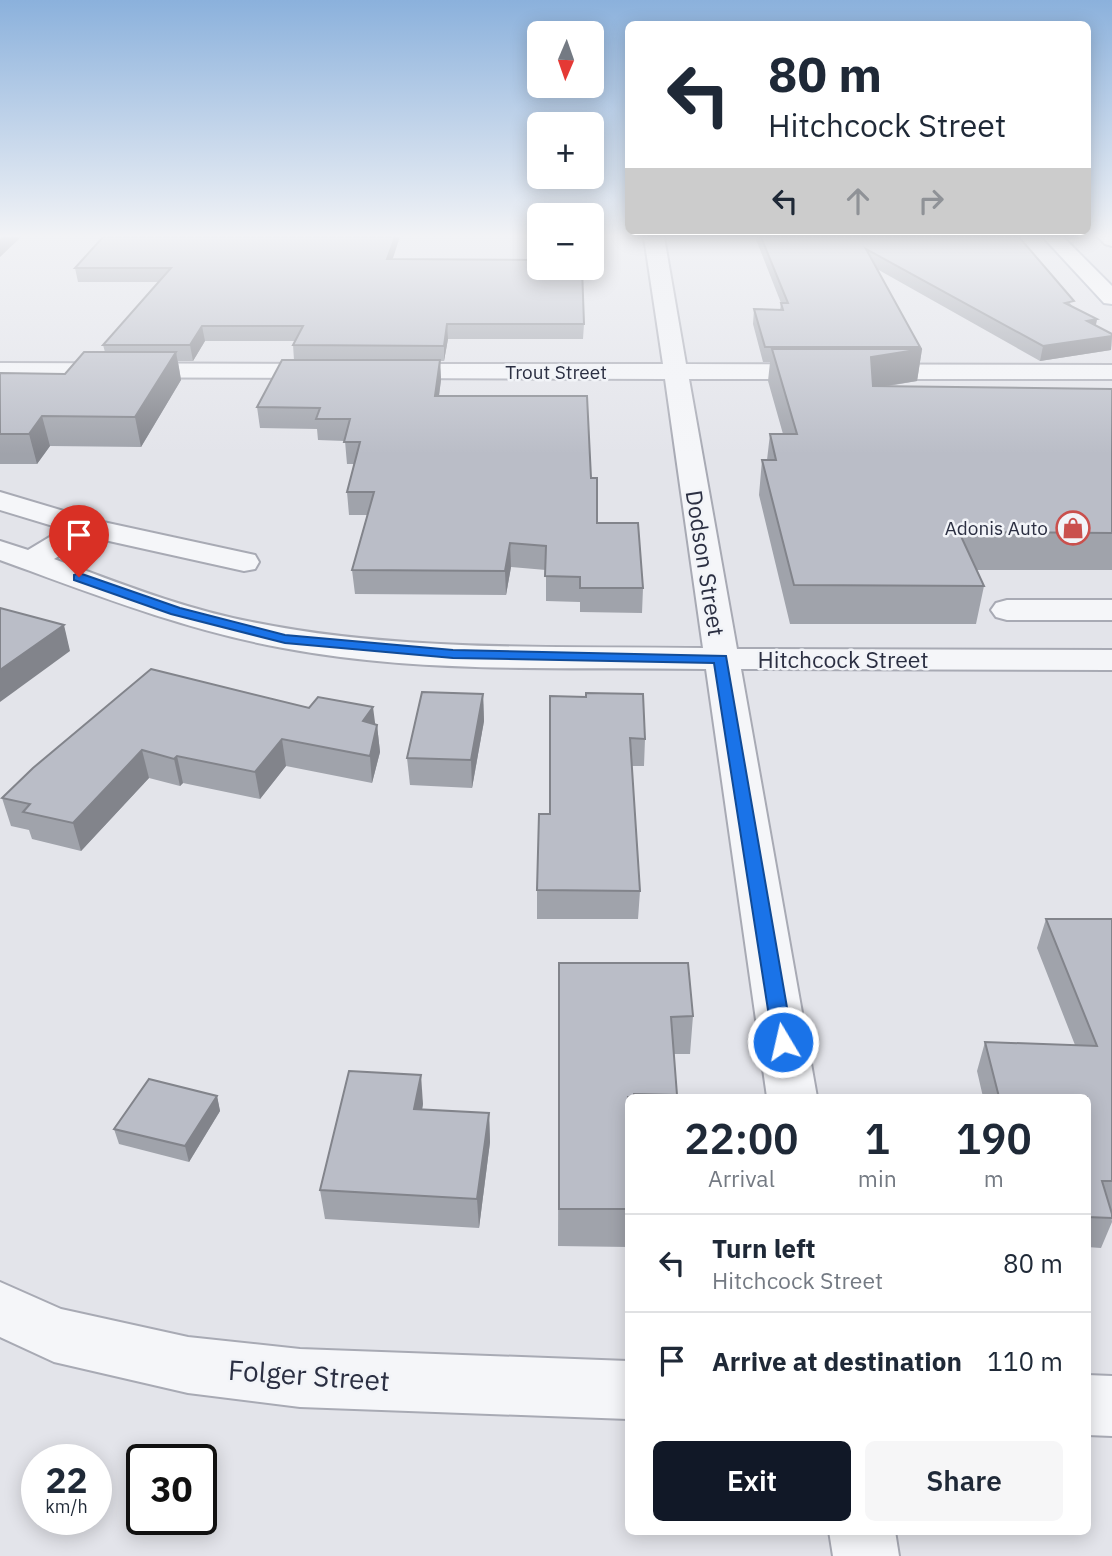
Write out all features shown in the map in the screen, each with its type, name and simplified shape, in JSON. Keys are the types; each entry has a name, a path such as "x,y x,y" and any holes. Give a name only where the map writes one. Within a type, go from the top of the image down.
{"street":[{"name":"Dodson Street","path":"666,310 792,1094"},
{"path":"0,370 345,371"},
{"name":"Trout Street","path":"373,371 1112,372"},
{"path":"0,501 87,527 244,562"},
{"path":"15,555 87,527"},
{"name":"Hitchcock Street","path":"15,555 176,611 285,639 453,654 721,659 1112,660"},
{"path":"1007,610 1112,610"},
{"name":"Folger Street","path":"0,1308 54,1335 188,1365 300,1378 625,1390"},
{"path":"1091,1405 1112,1406"},
{"path":"863,1535 866,1556"}],"building":[{"path":"134,310 583,310 584,324 447,324 444,346 293,345 303,326 202,326 190,345 103,345"},
{"path":"754,310 899,310 920,347 765,347"},
{"path":"977,310 1078,310 1097,319 1087,321 1112,334 1043,346"},
{"path":"772,349 922,349 871,357 873,386 1112,389 1112,533 959,532 984,586 794,585 762,460 776,460 770,434 797,434"},
{"path":"84,352 176,352 135,417 42,416 29,434 0,434 0,373 65,374"},
{"path":"282,360 440,360 435,396 587,396 591,478 597,478 597,523 638,523 643,588 580,588 580,577 545,576 546,546 510,543 505,571 352,570 374,492 347,492 360,442 344,442 350,419 316,419 320,408 257,407"},
{"path":"0,608 64,625 0,670"},
{"path":"151,669 309,708 318,697 373,707 363,721 377,725 370,756 282,739 255,772 177,756 174,759 142,750 73,823 23,812 30,804 2,798 33,768"},
{"path":"422,692 483,694 471,760 407,758"},
{"path":"586,693 643,694 645,739 630,738 640,891 537,890 539,814 550,814 550,696 586,697"},
{"path":"1046,919 1112,919 1112,1181 1102,1181 1112,1218 1091,1217 1091,1094 998,1094 985,1042 1097,1046"},
{"path":"559,963 688,963 693,1016 671,1017 677,1094 625,1094 625,1209 559,1209"},
{"path":"349,1071 421,1075 414,1109 489,1113 477,1199 320,1190"},
{"path":"149,1079 217,1096 185,1146 114,1129"}],"place":[{"name":"Adonis Auto","path":"1073,528"}],"route":[{"path":"79,577 176,611 285,639 453,654 721,659 783,1042"}]}
